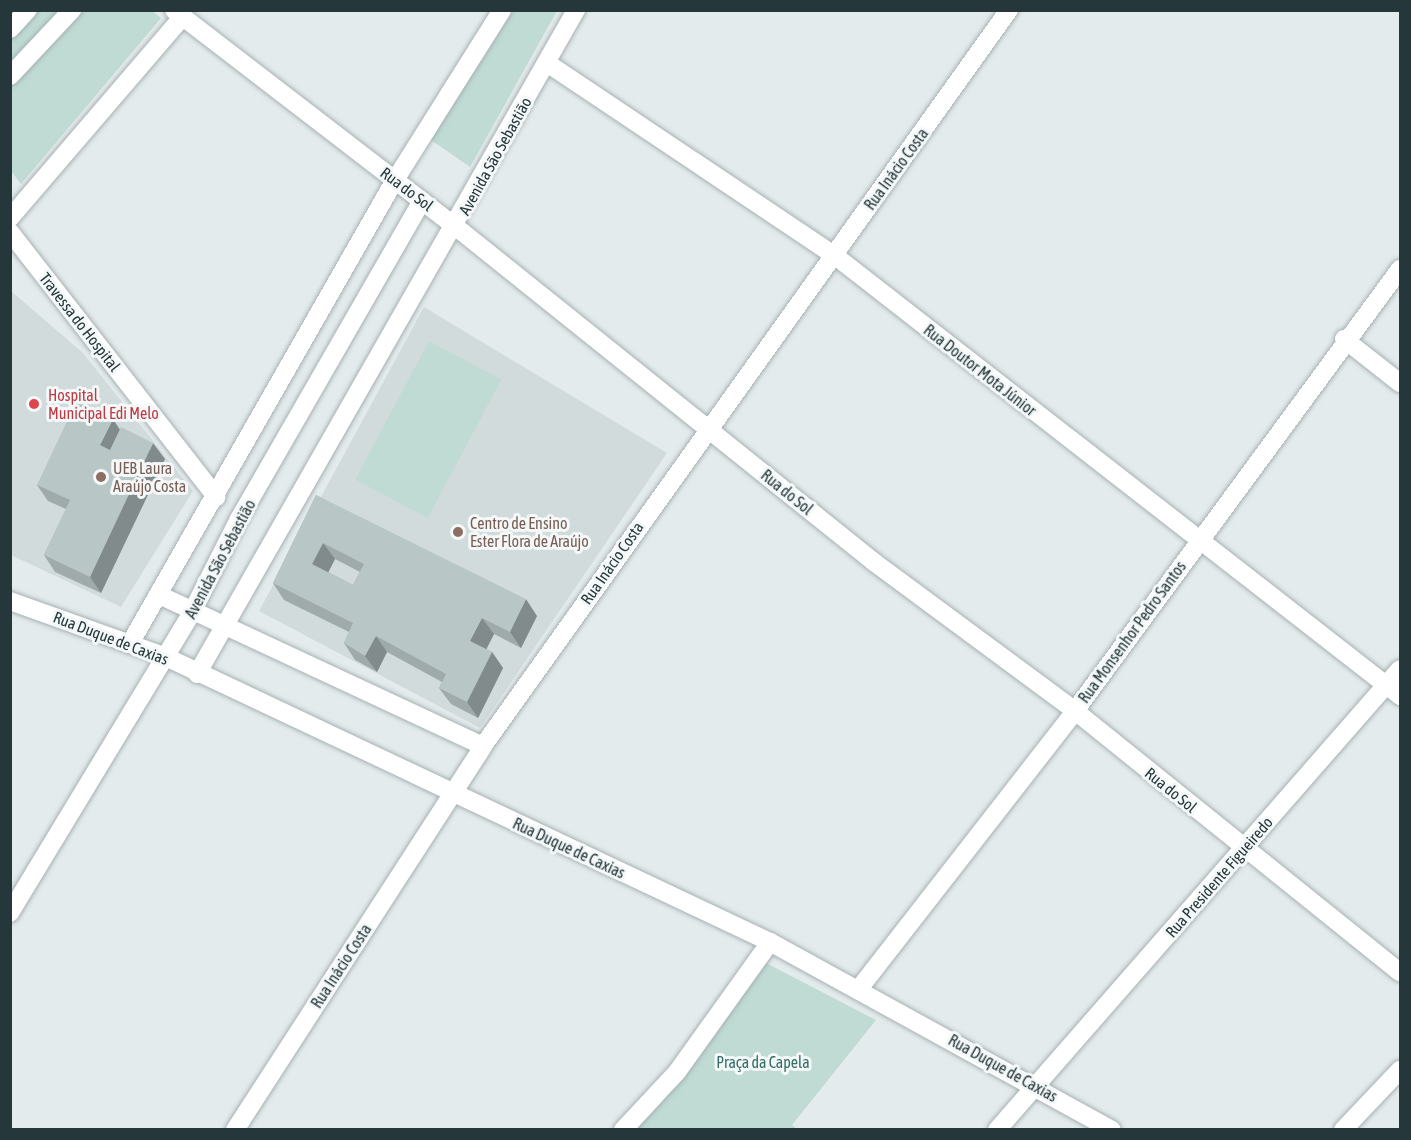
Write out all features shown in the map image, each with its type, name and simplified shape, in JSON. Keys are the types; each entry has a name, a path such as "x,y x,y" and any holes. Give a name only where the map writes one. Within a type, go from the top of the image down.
{"street":[{"path":"10,29 28,10"},
{"path":"10,76 72,10"},
{"name":"Avenida São Sebastião","path":"131,642 216,497 395,180 502,10"},
{"name":"Avenida São Sebastião","path":"197,674 456,227 576,10"},
{"name":"Rua Inácio Costa","path":"235,1130 483,746 708,427 1009,10"},
{"path":"10,218 178,14"},
{"name":"Rua do Sol","path":"178,14 456,227 874,562 1075,711 1242,849 1401,972"},
{"name":"Rua Doutor Mota Júnior","path":"547,63 834,255 1197,541 1394,690"},
{"name":"Avenida São Sebastião","path":"10,913 166,657 192,612 239,519 422,201"},
{"name":"Travessa do Hospital","path":"10,232 216,497"},
{"name":"Rua Monsenhor Pedro Santos","path":"858,990 1075,711 1344,339 1401,269"},
{"path":"1344,339 1401,383"},
{"path":"159,595 483,746"},
{"name":"Rua Duque de Caxias","path":"10,601 131,642 166,657 197,674 770,942 1038,1086 1112,1130"},
{"name":"Rua Presidente Figueiredo","path":"997,1130 1038,1086 1242,849 1394,690 1401,669"},
{"path":"623,1130 677,1072 770,942"},
{"path":"1343,1130 1401,1070"}],"shaded area":[{"name":"UEB Laura Araújo Costa","path":"11,291 83,353 193,491 121,607 11,555"},
{"name":"Centro de Ensino Ester Flora de Araújo","path":"424,307 667,453 480,728 259,611"}],"green space":[{"path":"151,10 161,18 21,184 11,171 11,11"},
{"path":"513,11 557,11 470,167 431,140"},
{"path":"429,341 501,379 428,518 355,480"},
{"name":"Praça da Capela","path":"764,962 876,1020 792,1125 797,1129 629,1130"}],"building":[{"path":"76,402 113,419 100,445 110,450 121,427 153,443 90,577 44,555 70,500 37,485"},
{"path":"316,495 526,599 510,632 482,618 470,641 492,652 467,702 439,688 446,674 376,636 365,656 344,643 353,623 273,583","holes":["323,543 364,564 353,585 312,564"]}],"place":[{"name":"Hospital Municipal Edi Melo","path":"34,404"},
{"name":"UEB Laura Araújo Costa","path":"101,477"},
{"name":"Centro de Ensino Ester Flora de Araújo","path":"458,532"}]}
